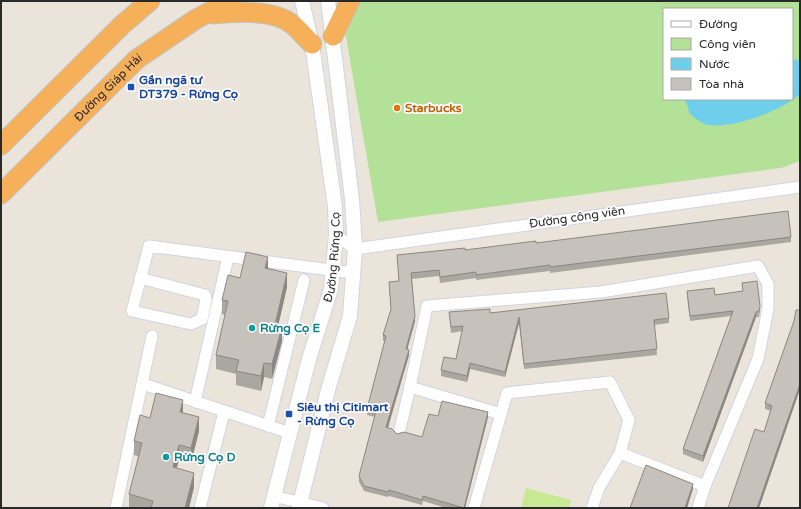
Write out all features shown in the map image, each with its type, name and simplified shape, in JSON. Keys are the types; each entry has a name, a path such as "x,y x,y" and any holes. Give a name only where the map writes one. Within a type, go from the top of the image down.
{"highway":[{"path":"1,145 122,24 150,1"},
{"name":"Đường Giáp Hải","path":"1,194 137,60 196,19 231,1"},
{"path":"333,36 350,1"},
{"path":"206,14 238,12 270,14 291,23 312,44"}],"street":[{"name":"Đường Rừng Cọ","path":"273,502 309,359 331,289 336,235 335,208 312,44 302,1"},
{"name":"Đường Rừng Cọ","path":"300,505 328,390 350,316 355,249 352,199 328,1"},
{"name":"Đường công viên","path":"355,249 800,186"},
{"path":"336,235 355,249"},
{"path":"140,278 205,295 206,300 202,319 191,324 132,311 140,278 149,246 353,273"},
{"path":"195,402 228,257"},
{"path":"399,433 427,306 601,292 758,266 768,284 768,303 758,359 705,486 698,508"},
{"path":"268,426 304,280"},
{"path":"116,508 152,336"},
{"path":"474,508 508,393 610,382 629,420 620,453 599,488 592,508"},
{"path":"143,384 290,433"},
{"path":"410,387 501,414"},
{"path":"200,508 224,412"},
{"path":"620,453 705,486"},
{"path":"273,502 323,508"}],"green space":[{"path":"358,1 800,1 800,161 781,168 378,222 345,31"},
{"path":"526,488 571,500 569,508 521,508"}],"water":[{"path":"796,59 800,62 800,94 793,99 793,60"},
{"path":"685,100 792,100 770,112 732,124 704,124 690,114"}],"building":[{"path":"788,211 791,237 476,275 476,272 440,277 439,270 411,273 415,316 406,349 409,350 386,427 392,429 397,434 404,432 422,437 429,414 438,416 442,401 488,412 464,508 423,496 422,500 389,490 388,492 364,486 359,476 376,411 367,409 386,336 383,335 391,309 389,282 399,281 397,255 465,248 465,250 536,241 536,243"},
{"name":"Rừng Cọ E","path":"246,252 268,257 265,268 287,273 275,325 282,327 272,364 264,363 261,376 236,371 239,360 216,355 228,301 222,300 228,275 240,278"},
{"path":"757,281 760,306 759,311 756,312 703,456 683,449 733,311 690,316 687,291 714,288 715,295 743,291 742,283"},
{"path":"666,293 669,318 654,320 657,349 524,364 519,317 505,372 470,363 467,376 441,370 444,357 456,359 463,326 451,327 449,312 490,309 490,313"},
{"path":"796,310 800,310 800,384 757,508 728,508 755,429 764,432 772,406 765,403 794,321"},
{"name":"Rừng Cọ D","path":"156,393 183,400 180,412 199,417 191,448 179,445 173,467 194,473 185,508 151,508 153,501 129,494 142,443 134,441 140,415 150,418"},
{"path":"646,465 693,484 685,508 630,508"}],"place":[{"name":"Gần ngã tư DT379 - Rừng Cọ","path":"131,87"},
{"name":"Starbucks","path":"397,108"},
{"name":"Rừng Cọ E","path":"252,328"},
{"name":"Siêu thị Citimart - Rừng Cọ","path":"289,414"},
{"name":"Rừng Cọ D","path":"166,457"}]}
